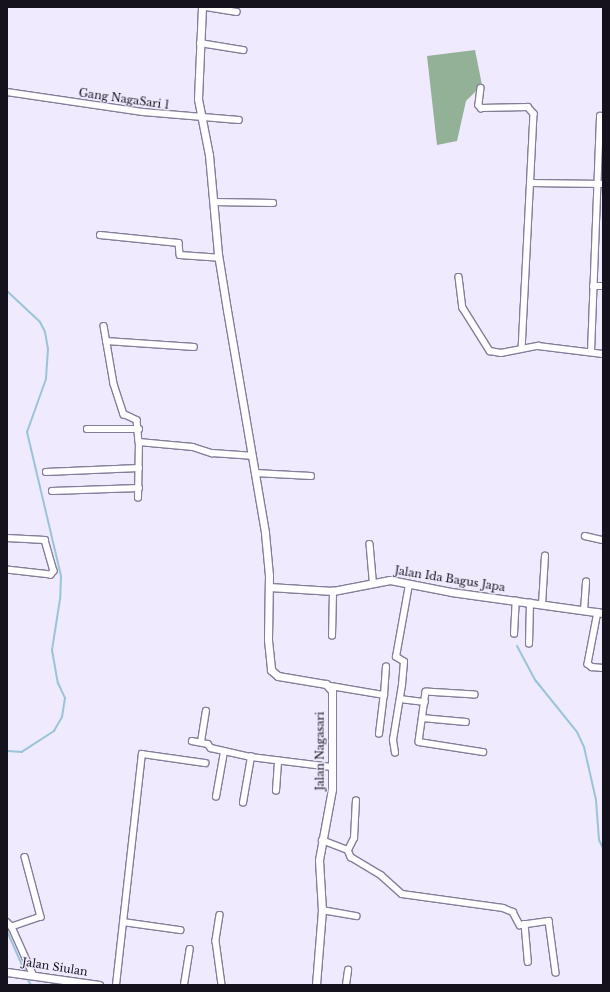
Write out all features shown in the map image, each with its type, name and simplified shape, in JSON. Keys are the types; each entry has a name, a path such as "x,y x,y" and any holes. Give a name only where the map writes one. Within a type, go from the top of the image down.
{"street":[{"path":"202,7 198,87 209,155 219,258 265,533 269,588 268,640 272,672 278,676 384,695"},
{"path":"206,7 237,12"},
{"path":"200,43 243,50"},
{"path":"481,88 480,108 528,108 533,112 532,183 522,348"},
{"name":"Gang NagaSari 1","path":"7,92 143,112 239,120"},
{"path":"591,352 593,286 600,184 600,116"},
{"path":"532,183 600,184"},
{"path":"214,202 273,203"},
{"path":"100,236 179,243 180,255 219,258"},
{"path":"459,277 463,308 487,349 501,353 538,346 603,354"},
{"path":"593,286 603,286"},
{"path":"104,326 114,384 124,414 137,420 139,429 138,498"},
{"path":"106,341 194,348"},
{"path":"87,429 139,429"},
{"path":"139,442 193,447 212,453 251,456"},
{"path":"46,472 139,468"},
{"path":"255,473 311,476"},
{"path":"52,491 139,488"},
{"path":"585,536 603,540"},
{"path":"7,538 45,540 54,571 51,575 7,570"},
{"path":"370,544 373,582"},
{"path":"542,604 545,556"},
{"name":"Jalan Ida Bagus Japa","path":"269,588 333,591 373,582 396,581 409,585 600,613"},
{"path":"584,611 586,582"},
{"path":"395,752 393,740 400,699 404,662 396,657 409,585"},
{"path":"332,636 333,591"},
{"path":"514,634 516,601"},
{"path":"530,603 530,644"},
{"path":"600,613 588,664 592,667 603,668"},
{"path":"379,734 386,667"},
{"name":"Jalan Nagasari","path":"316,985 322,910 319,870 322,840 331,796 330,686"},
{"path":"475,694 426,692 419,742 483,752"},
{"path":"400,699 425,702"},
{"path":"201,742 206,711"},
{"path":"422,718 466,722"},
{"path":"192,741 201,742 224,752 331,768"},
{"path":"216,798 224,752"},
{"path":"116,985 142,754 205,763"},
{"path":"242,803 251,757"},
{"path":"276,791 278,761"},
{"path":"348,850 354,838 356,801"},
{"path":"322,840 348,850 352,857 382,875 402,894 503,908 513,912 518,924 548,921 556,974"},
{"path":"12,927 41,917 25,857"},
{"path":"322,910 356,916"},
{"path":"220,915 216,941 222,985"},
{"path":"7,922 12,927 33,974"},
{"path":"123,922 180,930"},
{"path":"525,924 528,962"},
{"path":"184,985 190,949"},
{"path":"346,985 348,970"},
{"name":"Jalan Siulan","path":"7,972 33,974 99,985"}],"green space":[{"path":"475,50 482,85 466,101 457,141 437,145 427,56"}],"waterway":[{"path":"7,291 40,322 45,332 48,349 46,379 27,432 61,576 60,599 52,650 58,683 65,698 62,717 54,731 22,752 7,751"},
{"path":"517,646 536,681 577,732 584,747 596,800 599,840 603,848"},
{"path":"7,931 25,972"},
{"path":"26,977 31,985"}]}
